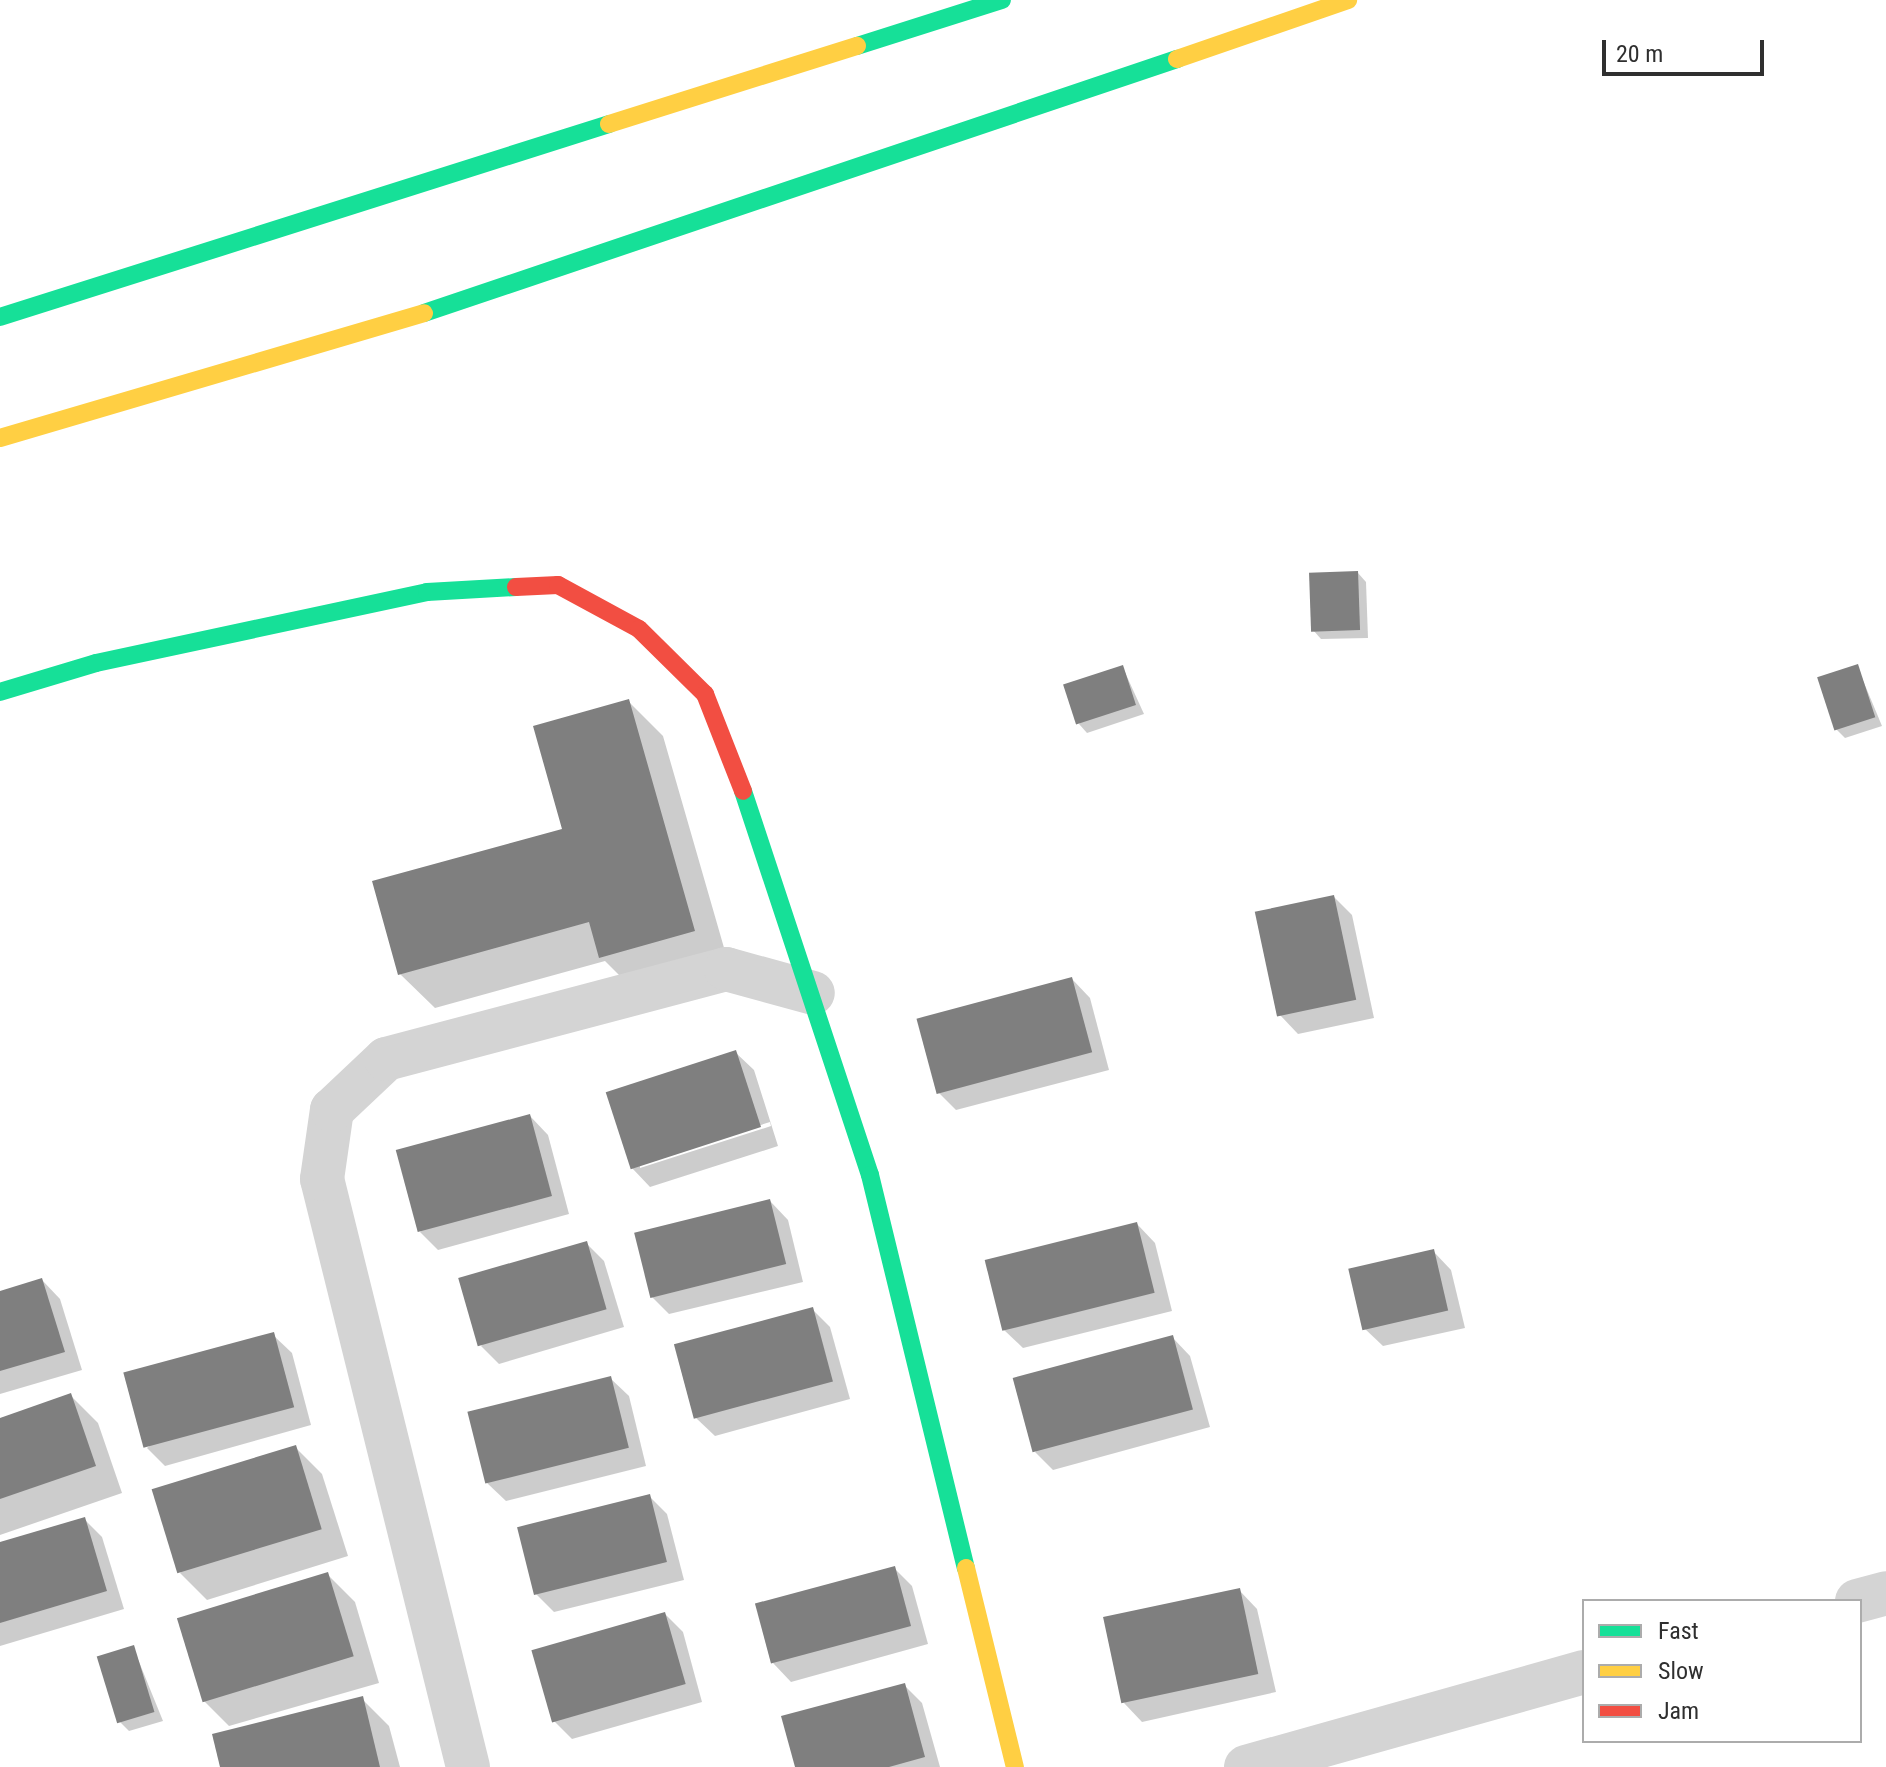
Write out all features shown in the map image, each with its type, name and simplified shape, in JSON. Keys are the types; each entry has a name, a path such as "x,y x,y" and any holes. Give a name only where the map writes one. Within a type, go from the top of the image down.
{"main road":[{"path":"0,317 1002,0"},
{"path":"0,438 222,378 552,272 1348,0"},
{"path":"0,692 96,663 427,592 558,585 639,629 705,694 813,993 870,1175 1015,1767"}],"street":[{"path":"468,1767 322,1179 332,1110 386,1059 726,969 813,993"},
{"path":"1862,1600 1886,1593"},
{"path":"1246,1767 1582,1673"}],"building":[{"path":"1358,571 1360,630 1311,632 1309,573"},
{"path":"1858,664 1875,717 1834,731 1817,677"},
{"path":"1123,665 1136,705 1076,724 1063,684"},
{"path":"629,699 695,931 599,958 589,922 398,975 372,881 562,829 533,726"},
{"path":"1334,895 1356,1000 1277,1017 1255,912"},
{"path":"1072,977 1092,1052 937,1094 916,1019"},
{"path":"736,1050 761,1127 631,1169 606,1092"},
{"path":"530,1114 552,1196 418,1232 396,1150"},
{"path":"770,1199 786,1264 650,1298 634,1233"},
{"path":"1137,1222 1155,1293 1002,1331 985,1260"},
{"path":"587,1241 607,1309 478,1346 458,1278"},
{"path":"1434,1249 1448,1310 1362,1330 1348,1269"},
{"path":"42,1278 65,1352 0,1371 0,1291"},
{"path":"813,1307 833,1381 694,1419 674,1344"},
{"path":"274,1332 294,1407 144,1448 123,1372"},
{"path":"1173,1335 1193,1409 1033,1452 1013,1378"},
{"path":"611,1376 629,1448 485,1484 467,1412"},
{"path":"71,1393 96,1466 0,1499 0,1418"},
{"path":"296,1445 322,1529 177,1573 152,1489"},
{"path":"650,1494 667,1562 534,1595 517,1527"},
{"path":"85,1517 107,1591 0,1623 0,1542"},
{"path":"895,1566 911,1626 771,1663 755,1604"},
{"path":"328,1572 354,1656 203,1702 177,1618"},
{"path":"1240,1588 1258,1674 1121,1703 1103,1617"},
{"path":"665,1612 686,1684 552,1722 531,1650"},
{"path":"134,1645 154,1712 117,1723 97,1656"},
{"path":"905,1683 925,1757 889,1767 795,1767 781,1716"},
{"path":"363,1696 380,1767 220,1767 212,1734"}],"traffic: fast":[{"path":"857,46 1002,0"},
{"path":"424,313 1177,59"},
{"path":"0,317 609,124"},
{"path":"0,692 96,663 427,592 516,587"},
{"path":"743,791 870,1175 966,1568"}],"traffic: slow":[{"path":"1177,59 1348,0"},
{"path":"609,124 857,46"},
{"path":"0,438 424,313"},
{"path":"966,1568 1015,1767"}],"traffic: jam":[{"path":"516,587 558,585 639,629 705,694 743,791"}]}
